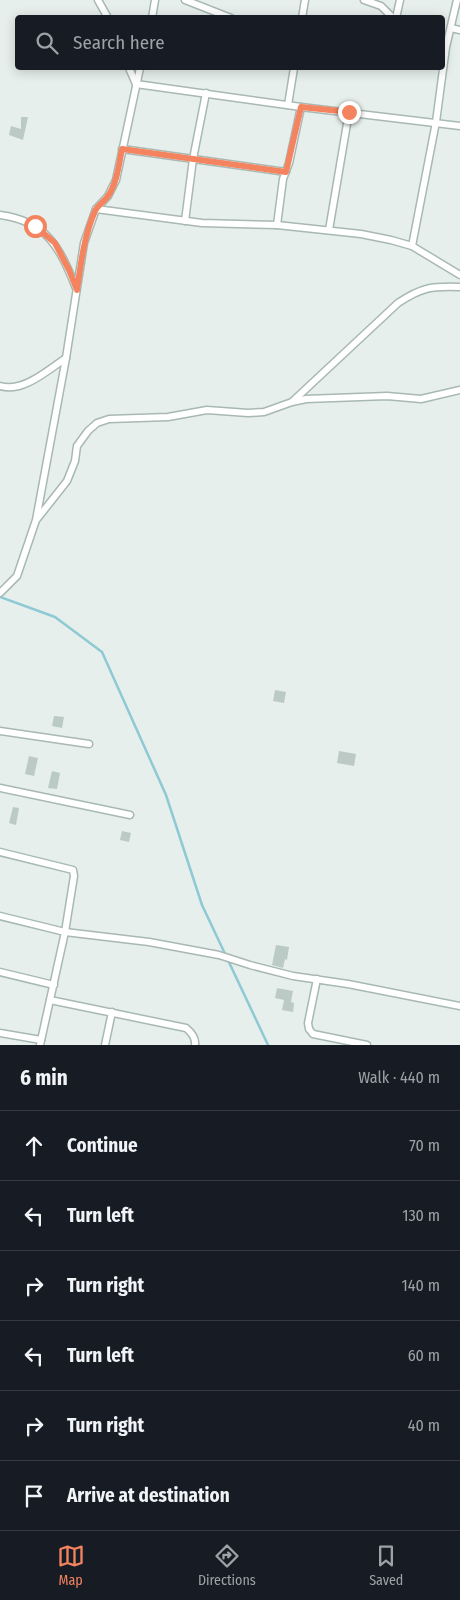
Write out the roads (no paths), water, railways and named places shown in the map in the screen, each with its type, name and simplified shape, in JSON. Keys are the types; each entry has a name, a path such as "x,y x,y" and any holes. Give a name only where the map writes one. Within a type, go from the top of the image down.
{"street":[{"path":"98,0 106,15"},
{"path":"153,15 156,0"},
{"path":"185,0 223,15"},
{"path":"302,15 305,0"},
{"path":"364,0 381,6 392,15"},
{"path":"396,15 400,0"},
{"path":"445,44 451,28 457,0"},
{"path":"451,28 460,30"},
{"path":"130,70 136,84"},
{"path":"0,593 17,576 36,520 66,358 84,242 96,209 108,196 116,180 140,70"},
{"path":"288,105 294,70"},
{"path":"412,246 436,122 442,70"},
{"path":"136,84 301,107 460,126"},
{"path":"185,221 193,159 206,93"},
{"path":"277,225 286,172 301,107"},
{"path":"329,230 349,112"},
{"path":"122,149 286,172"},
{"path":"96,209 202,223 277,225 361,234 412,246 460,275"},
{"path":"0,215 17,217 35,226 55,243 77,290"},
{"path":"292,402 398,303 413,293 426,288 460,287"},
{"path":"0,386 6,388 22,385 66,358"},
{"path":"36,520 67,482 75,461 77,446 88,431 97,423 109,420 168,418 207,410 248,413 264,412 306,399 372,396 421,399 460,390"},
{"path":"0,731 89,744"},
{"path":"0,788 130,815"},
{"path":"0,852 73,870 74,876 65,932 41,1043 0,1033"},
{"path":"0,916 65,932 149,942 219,955 276,972 460,1006"},
{"path":"0,972 54,985"},
{"path":"317,980 308,1023 309,1029 313,1034 367,1045"},
{"path":"50,1000 186,1028 192,1032 195,1045"},
{"path":"105,1045 112,1012"}],"waterway":[{"path":"0,597 55,617 102,652 166,795 202,905 268,1045"}]}
